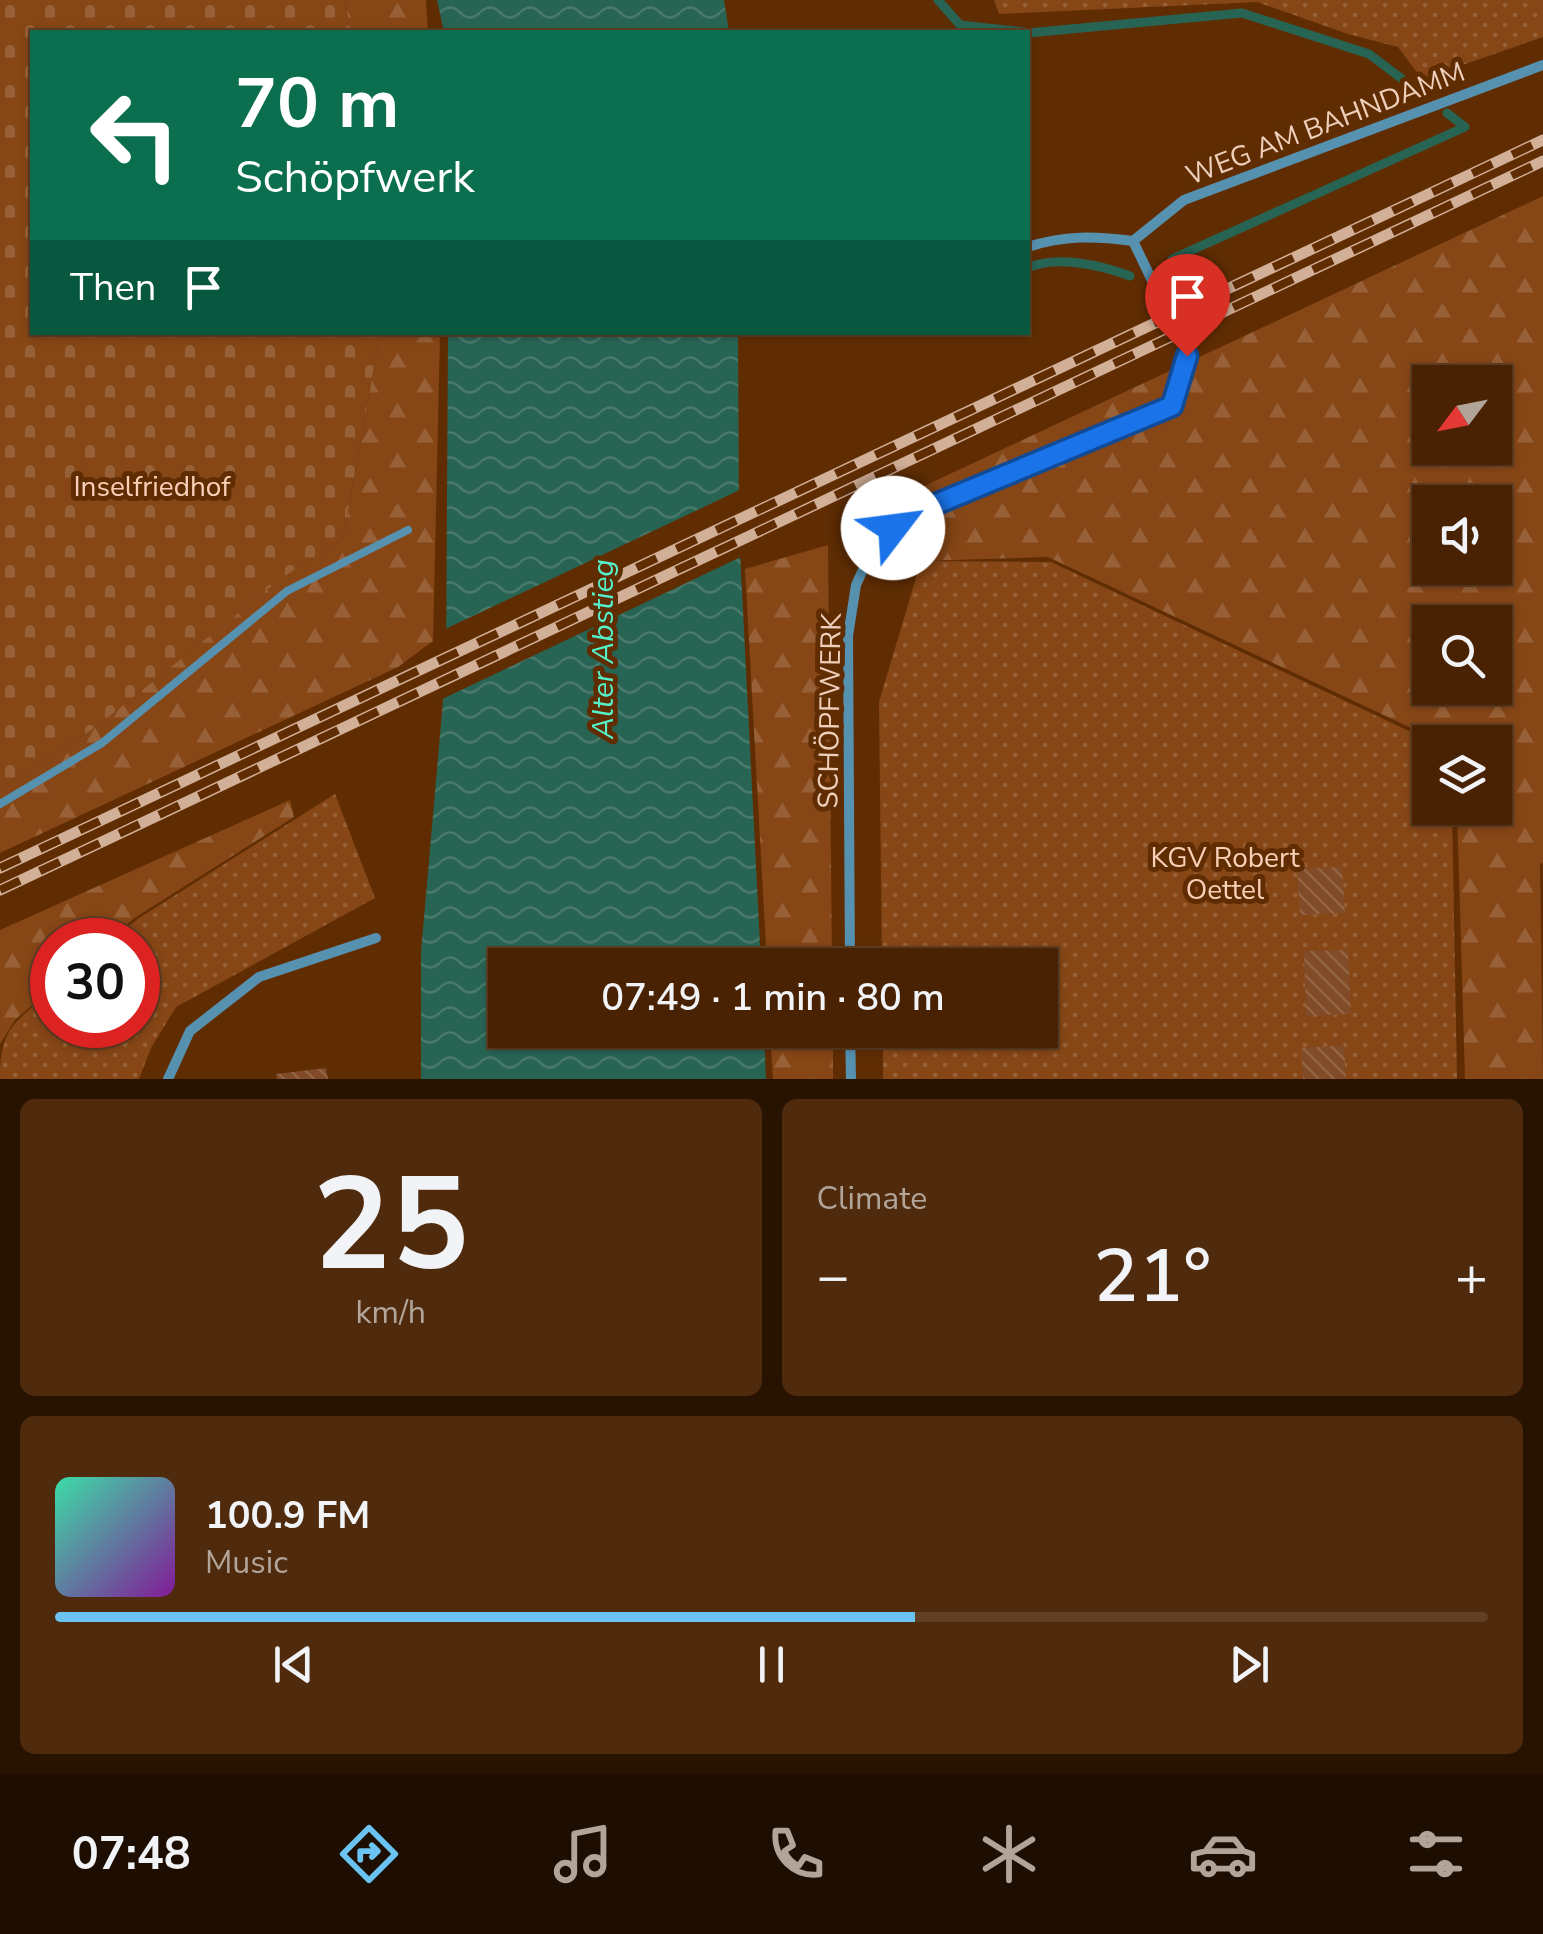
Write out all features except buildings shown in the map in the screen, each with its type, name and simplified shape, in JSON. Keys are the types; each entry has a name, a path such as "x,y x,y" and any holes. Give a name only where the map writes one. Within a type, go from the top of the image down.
{"street":[{"name":"WEG AM BAHNDAMM","path":"1133,242 1184,200 1543,65"},
{"path":"1030,246 1056,238 1096,236 1133,242 1158,293"},
{"name":"SCHÖPFWERK","path":"850,948 848,636 856,585 875,544 912,514 1172,406 1187,356"},
{"path":"168,1079 190,1030 259,976 376,938"},
{"path":"850,1048 851,1079"}],"lane":[{"path":"0,804 102,743 288,591 408,530"}],"green space":[{"name":"Inselfriedhof","path":"0,0 345,0 350,30 30,30 30,335 380,335 343,539 283,577 96,727 0,789"},
{"path":"345,0 426,0 428,30 350,30"},
{"path":"994,0 1543,0 1543,37 1422,79 1398,47 1257,2 999,14"},
{"path":"1543,196 1543,1079 1465,1079 1458,825 1512,825 1512,725 1412,725 1412,728 1048,557 884,562 873,510"},
{"path":"380,335 440,335 433,641 398,667 0,853 0,789 96,727 283,576 343,539"},
{"path":"828,545 832,948 766,948 745,569"},
{"name":"KGV Robert Oettel","path":"921,561 1051,562 1412,733 1412,825 1452,825 1457,1079 883,1079 883,1048 1058,1048 1058,948 882,948 879,702"},
{"path":"335,794 375,898 176,1007 160,1033 160,918 139,918"},
{"path":"290,800 294,817 135,918 30,918 30,1007 15,1020 0,1044 0,930"},
{"path":"28,1011 30,1048 151,1048 139,1079 0,1079 7,1036"},
{"path":"771,1048 833,1048 833,1079 773,1079"}],"water":[{"path":"437,0 724,0 729,30 444,30"},
{"name":"Alter Abstieg","path":"448,335 738,335 739,532 760,948 488,948 488,1048 765,1048 766,1079 421,1079 421,952 446,667"}],"pier":[{"path":"744,488 745,555 438,701 441,631"}],"waterway":[{"path":"938,0 960,25 1006,30"},
{"path":"1030,33 1242,13 1369,54 1422,94"},
{"path":"1172,259 1465,127 1447,113"},
{"path":"1030,267 1065,262 1130,276"}],"tunnel":[{"path":"1158,293 1187,356"}],"railway":[{"path":"0,868 1543,140"},
{"path":"0,890 1543,161"}],"route":[{"path":"893,528 912,514 1172,406 1187,356"}]}
